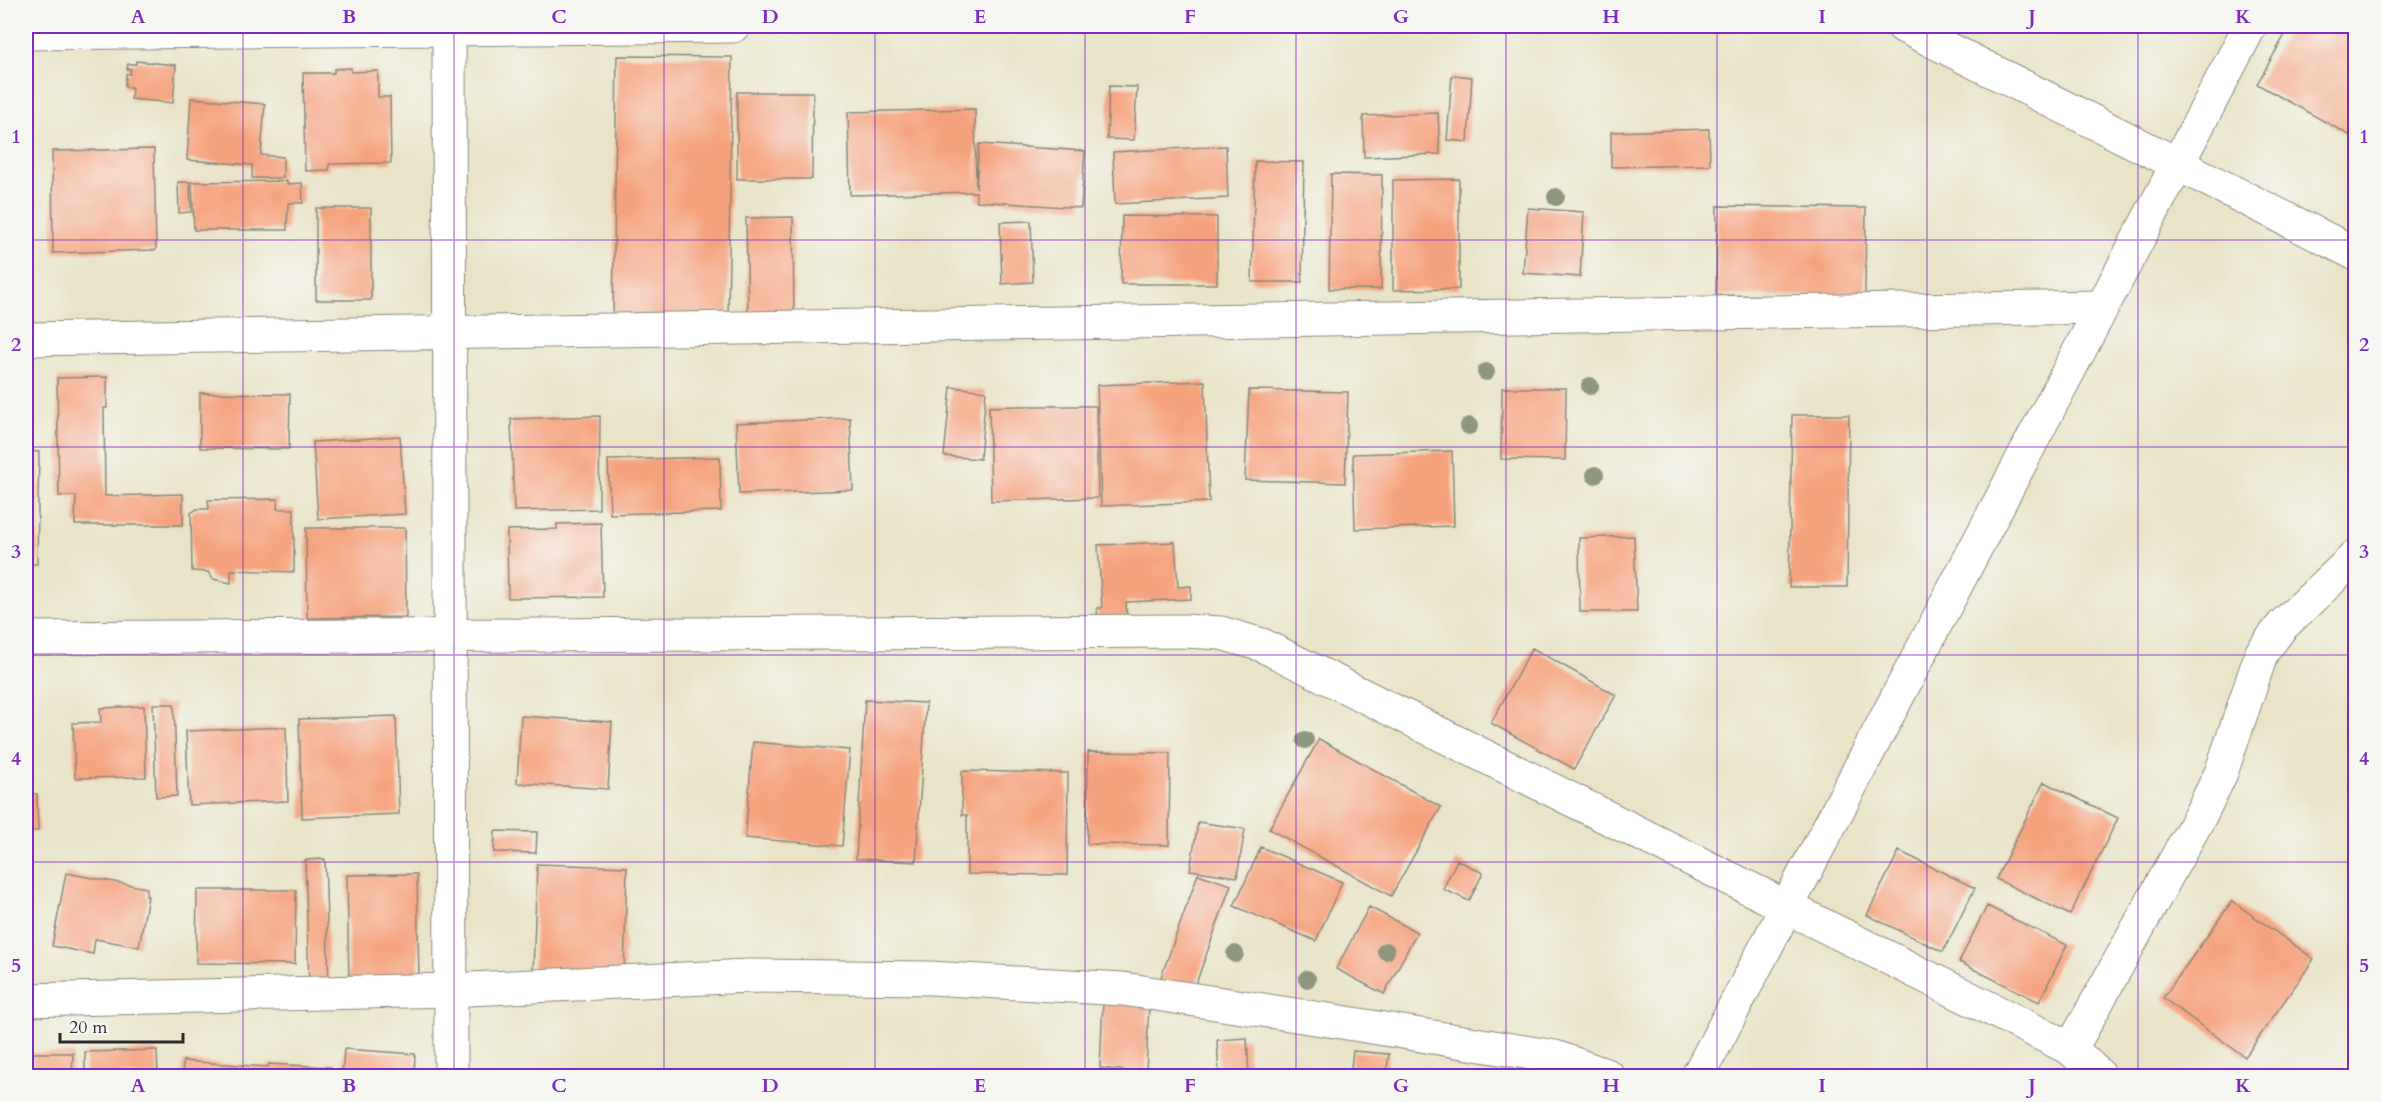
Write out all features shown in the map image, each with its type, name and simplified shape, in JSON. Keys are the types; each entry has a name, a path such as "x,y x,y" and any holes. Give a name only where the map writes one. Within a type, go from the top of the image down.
{"street":[{"path":"449,26 449,990 451,1077"},
{"path":"26,33 449,26 733,26"},
{"path":"1903,26 2355,254"},
{"path":"1698,1077 2250,26"},
{"path":"26,339 2102,307"},
{"path":"2071,1049 2221,774 2262,652 2282,626 2355,556"},
{"path":"26,638 1172,631 1221,633 1262,645 2071,1049 2100,1077"},
{"path":"26,1000 449,990 749,976 930,978 1123,989 1335,1021 1555,1058 1608,1077"}],"building":[{"path":"2290,26 2356,26 2356,139 2257,84"},
{"path":"617,56 732,57 728,319 613,318"},
{"path":"136,61 176,65 173,103 131,99 132,88 125,87 126,74 130,74 131,69 127,69 128,64 136,64"},
{"path":"351,68 351,72 378,71 378,97 390,97 391,163 329,164 329,170 305,171 303,73 334,73 334,69"},
{"path":"1452,75 1472,77 1468,142 1447,140"},
{"path":"1109,86 1137,87 1134,140 1107,139"},
{"path":"737,92 813,92 812,179 737,179"},
{"path":"191,98 265,104 261,155 283,157 283,178 252,178 252,165 187,160"},
{"path":"975,109 976,188 979,144 1085,151 1081,208 976,201 976,192 850,195 848,112"},
{"path":"1438,113 1440,154 1364,157 1363,116"},
{"path":"1709,129 1710,165 1611,167 1611,132"},
{"path":"1226,146 1228,198 1115,204 1113,152"},
{"path":"154,149 156,250 53,253 52,151"},
{"path":"1255,161 1304,162 1302,282 1252,282"},
{"path":"1331,174 1382,175 1381,289 1329,289"},
{"path":"1459,179 1459,289 1393,290 1393,180"},
{"path":"27,180 28,226 26,226"},
{"path":"287,181 287,184 302,183 303,203 288,203 287,230 194,230 192,182"},
{"path":"178,182 190,182 191,212 179,213"},
{"path":"1717,206 1866,208 1865,297 1716,295"},
{"path":"316,208 371,208 371,300 316,300"},
{"path":"1528,208 1584,212 1580,277 1523,273"},
{"path":"1122,216 1217,217 1217,284 1121,284"},
{"path":"793,217 794,316 748,317 746,218"},
{"path":"1031,221 1033,282 1002,284 1000,222"},
{"path":"107,377 107,408 104,408 105,496 183,494 183,525 75,525 76,496 59,496 57,378"},
{"path":"1205,381 1209,502 1101,506 1097,385"},
{"path":"951,387 986,391 980,459 944,456"},
{"path":"1502,388 1566,388 1565,460 1501,459"},
{"path":"1249,390 1348,392 1345,483 1245,480"},
{"path":"200,393 290,394 289,449 200,448"},
{"path":"1096,406 1098,498 991,501 989,407"},
{"path":"1792,415 1849,415 1847,587 1789,587"},
{"path":"600,416 599,509 514,511 511,419"},
{"path":"850,418 853,490 739,494 736,423"},
{"path":"400,436 405,514 318,519 313,442"},
{"path":"26,451 39,452 37,564 26,564"},
{"path":"1452,451 1454,526 1355,529 1353,454"},
{"path":"720,457 721,511 610,514 608,460"},
{"path":"278,499 277,509 294,509 294,572 231,570 231,583 213,579 208,572 192,571 191,513 197,509 209,509 208,500"},
{"path":"601,523 603,597 508,598 507,530 557,529 557,524"},
{"path":"306,528 405,528 406,617 307,618"},
{"path":"1634,536 1637,612 1580,612 1579,538"},
{"path":"1175,542 1178,587 1191,586 1191,599 1126,602 1127,621 1098,622 1097,608 1102,608 1098,545"},
{"path":"1532,648 1616,695 1574,769 1491,723"},
{"path":"865,700 926,703 916,862 856,859"},
{"path":"153,704 174,704 177,796 156,797"},
{"path":"144,706 146,777 75,778 73,723 101,722 100,708"},
{"path":"396,716 399,814 302,818 299,719"},
{"path":"521,716 612,722 608,789 517,783"},
{"path":"286,727 288,801 189,805 186,731"},
{"path":"1319,739 1441,807 1391,896 1269,829"},
{"path":"753,742 850,750 842,846 745,838"},
{"path":"1088,752 1170,753 1169,845 1087,844"},
{"path":"962,771 1068,773 1067,875 967,874 967,815 962,815"},
{"path":"2044,782 2118,818 2070,915 1996,879"},
{"path":"26,794 37,794 38,831 26,831"},
{"path":"1198,822 1245,829 1237,877 1190,870"},
{"path":"495,831 537,832 536,853 494,852"},
{"path":"1261,847 1342,882 1316,941 1234,906"},
{"path":"1899,851 1975,888 1943,952 1867,915"},
{"path":"325,859 329,985 309,986 305,860"},
{"path":"1457,860 1483,873 1469,901 1443,889"},
{"path":"537,864 627,867 624,976 533,974"},
{"path":"66,873 147,888 146,896 148,896 139,947 95,939 93,954 52,946"},
{"path":"417,874 419,982 349,984 347,875"},
{"path":"1198,874 1231,885 1193,992 1160,980"},
{"path":"197,890 296,890 295,964 196,963"},
{"path":"2232,901 2314,959 2245,1057 2163,998"},
{"path":"1987,906 2067,945 2039,1002 1959,962"},
{"path":"1369,907 1417,932 1384,994 1336,969"},
{"path":"1103,1000 1149,1003 1146,1073 1100,1068"},
{"path":"1247,1038 1249,1076 1219,1076 1217,1040"},
{"path":"344,1049 415,1054 414,1076 342,1076"},
{"path":"157,1050 158,1076 85,1076 85,1052"},
{"path":"1353,1051 1389,1054 1386,1076 1350,1076"},
{"path":"33,1053 73,1053 72,1076 32,1076"},
{"path":"183,1061 268,1067 269,1064 331,1067 330,1076 182,1076"},
{"path":"1411,1069 1445,1075 1445,1076 1409,1076"},
{"path":"906,1070 959,1075 959,1076 906,1076"},
{"path":"629,1071 629,1076 574,1076 573,1074"}]}
